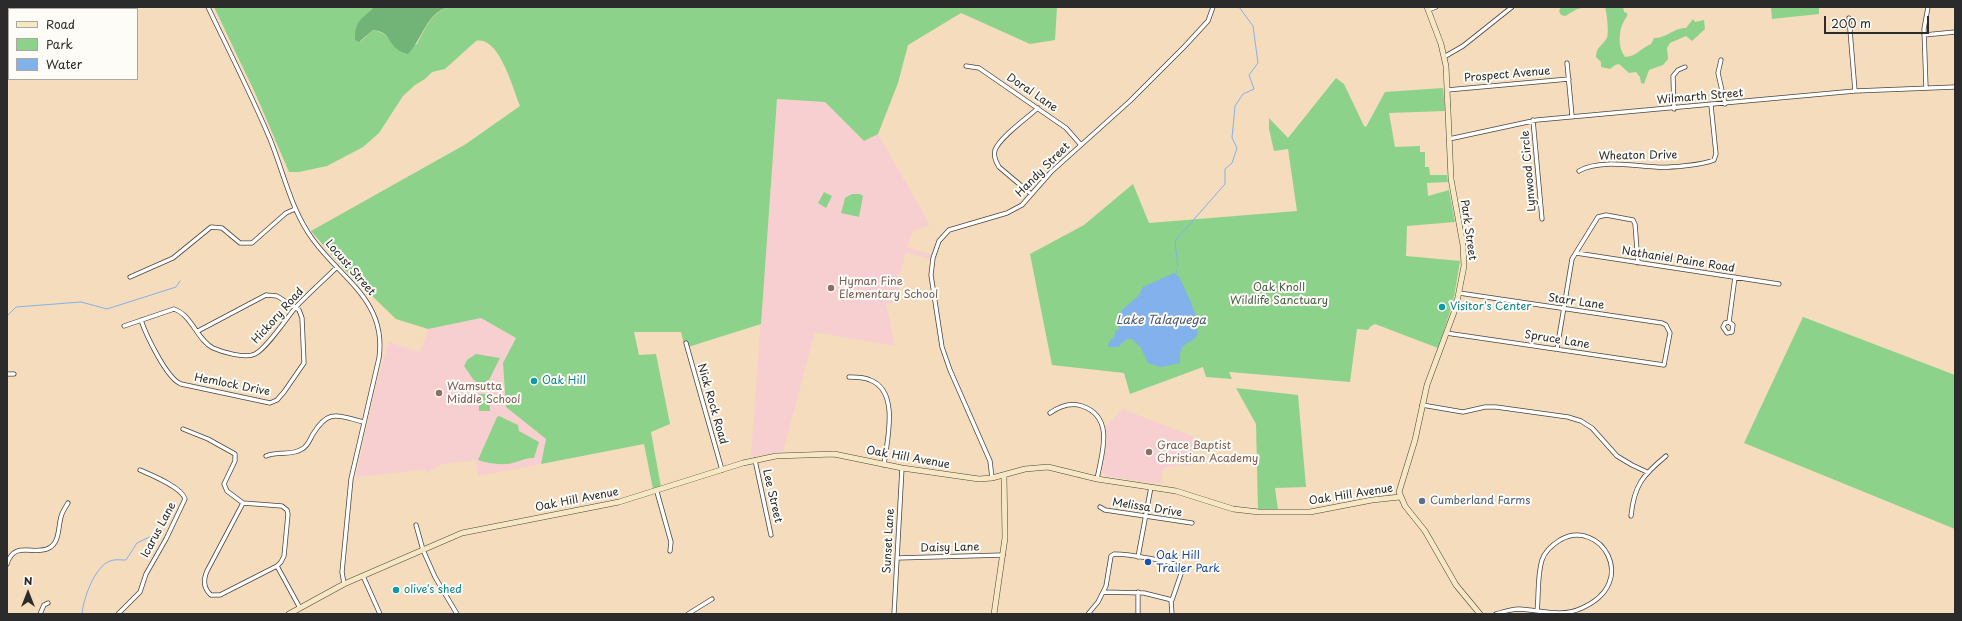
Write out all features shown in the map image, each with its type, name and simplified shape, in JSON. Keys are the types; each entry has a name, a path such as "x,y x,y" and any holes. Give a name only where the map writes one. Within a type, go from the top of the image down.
{"main road":[{"name":"Park Street","path":"1400,497 1400,486 1413,446 1427,385 1459,294 1464,256 1453,193 1444,57 1428,8"},
{"name":"Oak Hill Avenue","path":"289,614 344,584 450,537 472,530 607,505 657,492 755,460 776,456 818,453 834,454 884,465 969,478 992,478 1025,469 1048,467 1097,479 1176,491 1233,509 1274,513 1322,511 1372,500 1400,497 1405,506 1425,531 1456,584 1480,614"},
{"path":"994,614 1005,538 1004,475"}],"street":[{"name":"Locust Street","path":"208,7 271,140 295,209 314,241 367,301 374,314 378,328 380,350 348,498 342,572 344,584"},
{"name":"Handy Street","path":"992,478 990,461 944,356 934,298 932,264 939,241 949,230 1016,210 1051,172 1130,101 1184,47 1208,21 1213,7"},
{"path":"1428,8 1436,7"},
{"path":"1444,57 1463,46 1512,7"},
{"path":"1926,88 1924,24 1928,7"},
{"path":"1849,18 1855,91"},
{"path":"1924,35 1955,32"},
{"path":"1721,60 1718,73 1725,104"},
{"path":"1567,63 1572,116"},
{"name":"Doral Lane","path":"966,66 979,68 1038,108 1066,128 1081,144"},
{"path":"1674,109 1672,76 1678,70 1686,67"},
{"name":"Prospect Avenue","path":"1447,90 1568,79"},
{"name":"Wilmarth Street","path":"1449,139 1533,120 1674,109 1855,91 1955,87"},
{"name":"Wheaton Drive","path":"1579,172 1591,166 1631,164 1661,167 1714,160 1716,154 1711,105"},
{"path":"1031,194 1000,168 994,155 998,144 1038,108"},
{"name":"Lynwood Circle","path":"1533,120 1542,219"},
{"path":"130,277 173,258 211,227 222,228 240,243 252,243 286,213 295,209"},
{"path":"1557,349 1572,259 1598,216 1606,215 1633,220 1635,224 1638,263"},
{"name":"Nathaniel Paine Road","path":"1576,253 1778,284"},
{"name":"Hickory Road","path":"124,326 174,309 178,311 198,331 213,348 243,355 252,355 260,350 296,308 337,267"},
{"path":"1729,322 1735,278"},
{"name":"Starr Lane","path":"1459,294 1666,325 1670,333 1664,365"},
{"path":"198,331 266,295 277,296 296,308"},
{"name":"Hemlock Drive","path":"141,320 147,336 171,376 177,382 270,403 277,400 284,392 304,363 302,318 299,310 296,308"},
{"name":"Spruce Lane","path":"1446,333 1664,365"},
{"name":"Nick Rock Road","path":"686,343 722,470"},
{"path":"7,374 14,374"},
{"path":"849,377 871,380 883,389 888,398 890,408 884,465"},
{"path":"1050,413 1058,407 1075,404 1089,409 1101,420 1104,437 1097,479"},
{"path":"1422,405 1463,412 1496,406 1575,418 1592,428 1611,450 1624,461 1647,472"},
{"path":"266,456 274,453 294,452 304,448 321,421 328,417 338,416 364,422"},
{"path":"183,429 208,439 235,454 235,461 224,484 227,491 243,503 280,506 287,510 285,551 281,562 277,566 220,595 213,596 206,590 204,579 243,503"},
{"path":"1631,516 1634,492 1647,472 1666,456"},
{"name":"Lee Street","path":"755,460 771,535"},
{"name":"Sunset Lane","path":"894,614 902,468"},
{"name":"Icarus Lane","path":"118,614 140,592 146,574 185,501 182,493 140,470"},
{"path":"1138,557 1151,487"},
{"path":"657,492 671,542 670,552"},
{"path":"7,564 14,553 22,550 44,549 53,545 57,538 61,515 68,503"},
{"name":"Melissa Drive","path":"1100,507 1105,510 1192,524"},
{"path":"416,525 423,550 435,578 457,614"},
{"path":"1496,614 1519,609 1537,611 1562,613 1572,612 1581,609 1602,597 1608,589 1612,573 1609,556 1604,548 1587,537 1576,535 1563,538 1554,543 1542,560 1537,611"},
{"path":"1088,614 1103,592 1110,556 1118,554 1180,565 1183,568 1174,598 1171,600 1172,614"},
{"name":"Daisy Lane","path":"897,558 1003,555"},
{"path":"277,566 300,608"},
{"path":"363,576 380,614"},
{"path":"1103,592 1138,592 1171,600"},
{"path":"1138,592 1138,614"},
{"path":"688,614 712,599"},
{"path":"40,614 44,605 48,603"}],"shaded area":[{"name":"Hyman Fine Elementary School","path":"777,99 825,102 863,141 878,134 930,225 913,231 907,247 932,255 931,260 906,252 900,274 897,274 901,303 886,303 895,346 815,332 783,452 751,457"},
{"name":"Wamsutta Middle School","path":"481,318 516,338 503,363 506,407 546,439 541,464 479,476 475,460 442,464 425,474 425,470 356,477 377,381 389,342 420,352 428,329"},
{"name":"Grace Baptist Christian Academy","path":"1122,409 1194,437 1192,466 1184,465 1164,468 1160,484 1105,476 1102,470 1107,440 1106,427"}],"green space":[{"path":"214,7 374,7 360,42 373,30 381,32 387,37 397,50 417,44 433,17 448,7 1057,7 1055,40 1030,44 961,13 908,45 898,83 878,134 864,141 825,102 777,99 761,324 685,348 681,332 634,332 639,355 656,354 670,424 651,432 661,487 653,489 644,444 541,464 546,439 506,407 503,363 516,338 481,318 428,329 396,319 344,269 311,231 466,144 520,106 504,65 492,46 484,41 476,41 445,69 432,72 425,79 415,85 403,96 379,133 363,147 327,166 299,172 289,172 256,95"},
{"path":"374,7 448,7 435,15 408,54 398,50 386,35 379,31 373,30 359,42 355,40 355,33 358,24"},
{"path":"1561,7 1588,7 1577,9 1565,16 1561,15 1559,11"},
{"path":"1605,7 1623,7 1624,12 1627,13 1620,34 1621,49 1625,57 1632,56 1651,44 1654,38 1659,38 1678,29 1686,28 1693,19 1695,22 1704,20 1705,29 1692,41 1686,36 1670,43 1667,48 1668,59 1663,65 1649,70 1644,84 1641,83 1640,77 1636,72 1629,73 1619,64 1610,69 1601,67 1601,62 1596,57 1596,54 1608,35 1608,23"},
{"path":"1771,7 1819,7 1819,14 1772,19"},
{"name":"Oak Knoll Wildlife Sanctuary","path":"1336,78 1344,84 1364,126 1366,127 1385,92 1443,88 1445,111 1389,113 1395,147 1420,146 1420,152 1425,152 1425,167 1429,167 1430,175 1447,175 1448,182 1427,183 1428,196 1449,190 1455,222 1407,226 1406,256 1460,261 1453,303 1438,348 1375,324 1368,330 1357,329 1350,382 1229,372 1232,379 1206,377 1203,367 1130,394 1124,373 1052,365 1030,254 1084,225 1133,184 1149,223 1297,211 1288,149 1274,151 1269,129 1269,118 1288,138"},
{"path":"824,192 832,196 826,208 818,203"},
{"path":"852,194 860,194 863,196 859,217 841,213 845,198"},
{"path":"1803,317 1955,375 1955,529 1744,443"},
{"path":"476,354 500,358 487,384 480,385 473,379 464,366 467,360"},
{"path":"1236,388 1298,395 1306,487 1275,488 1278,510 1258,509 1256,424"},
{"path":"479,394 490,394 490,411 479,411"},
{"path":"499,416 518,425 519,431 539,442 534,458 502,464 478,460 497,417"}],"water":[{"name":"Lake Talaquega","path":"1174,273 1179,277 1189,298 1198,324 1196,337 1182,348 1180,353 1180,363 1161,367 1148,363 1141,348 1132,339 1127,339 1118,347 1109,347 1108,345 1111,339 1114,339 1115,331 1119,329 1118,316 1122,310 1139,295 1143,287"}],"waterway":[{"path":"1178,267 1175,241 1225,184 1225,169 1232,163 1237,148 1232,138 1235,106 1243,94 1254,89 1249,75 1258,63 1253,26 1239,7"},
{"path":"7,316 16,307 81,302 107,309 176,287 180,281"},
{"path":"82,614 87,592 99,569 110,561 126,560 137,543 160,532"}],"place":[{"name":"Hyman Fine Elementary School","path":"831,288"},
{"name":"Visitor's Center","path":"1442,307"},
{"name":"Oak Hill","path":"534,381"},
{"name":"Wamsutta Middle School","path":"439,393"},
{"name":"Grace Baptist Christian Academy","path":"1149,452"},
{"name":"Cumberland Farms","path":"1422,501"},
{"name":"Oak Hill Trailer Park","path":"1148,562"},
{"name":"olive's shed","path":"396,590"}]}
